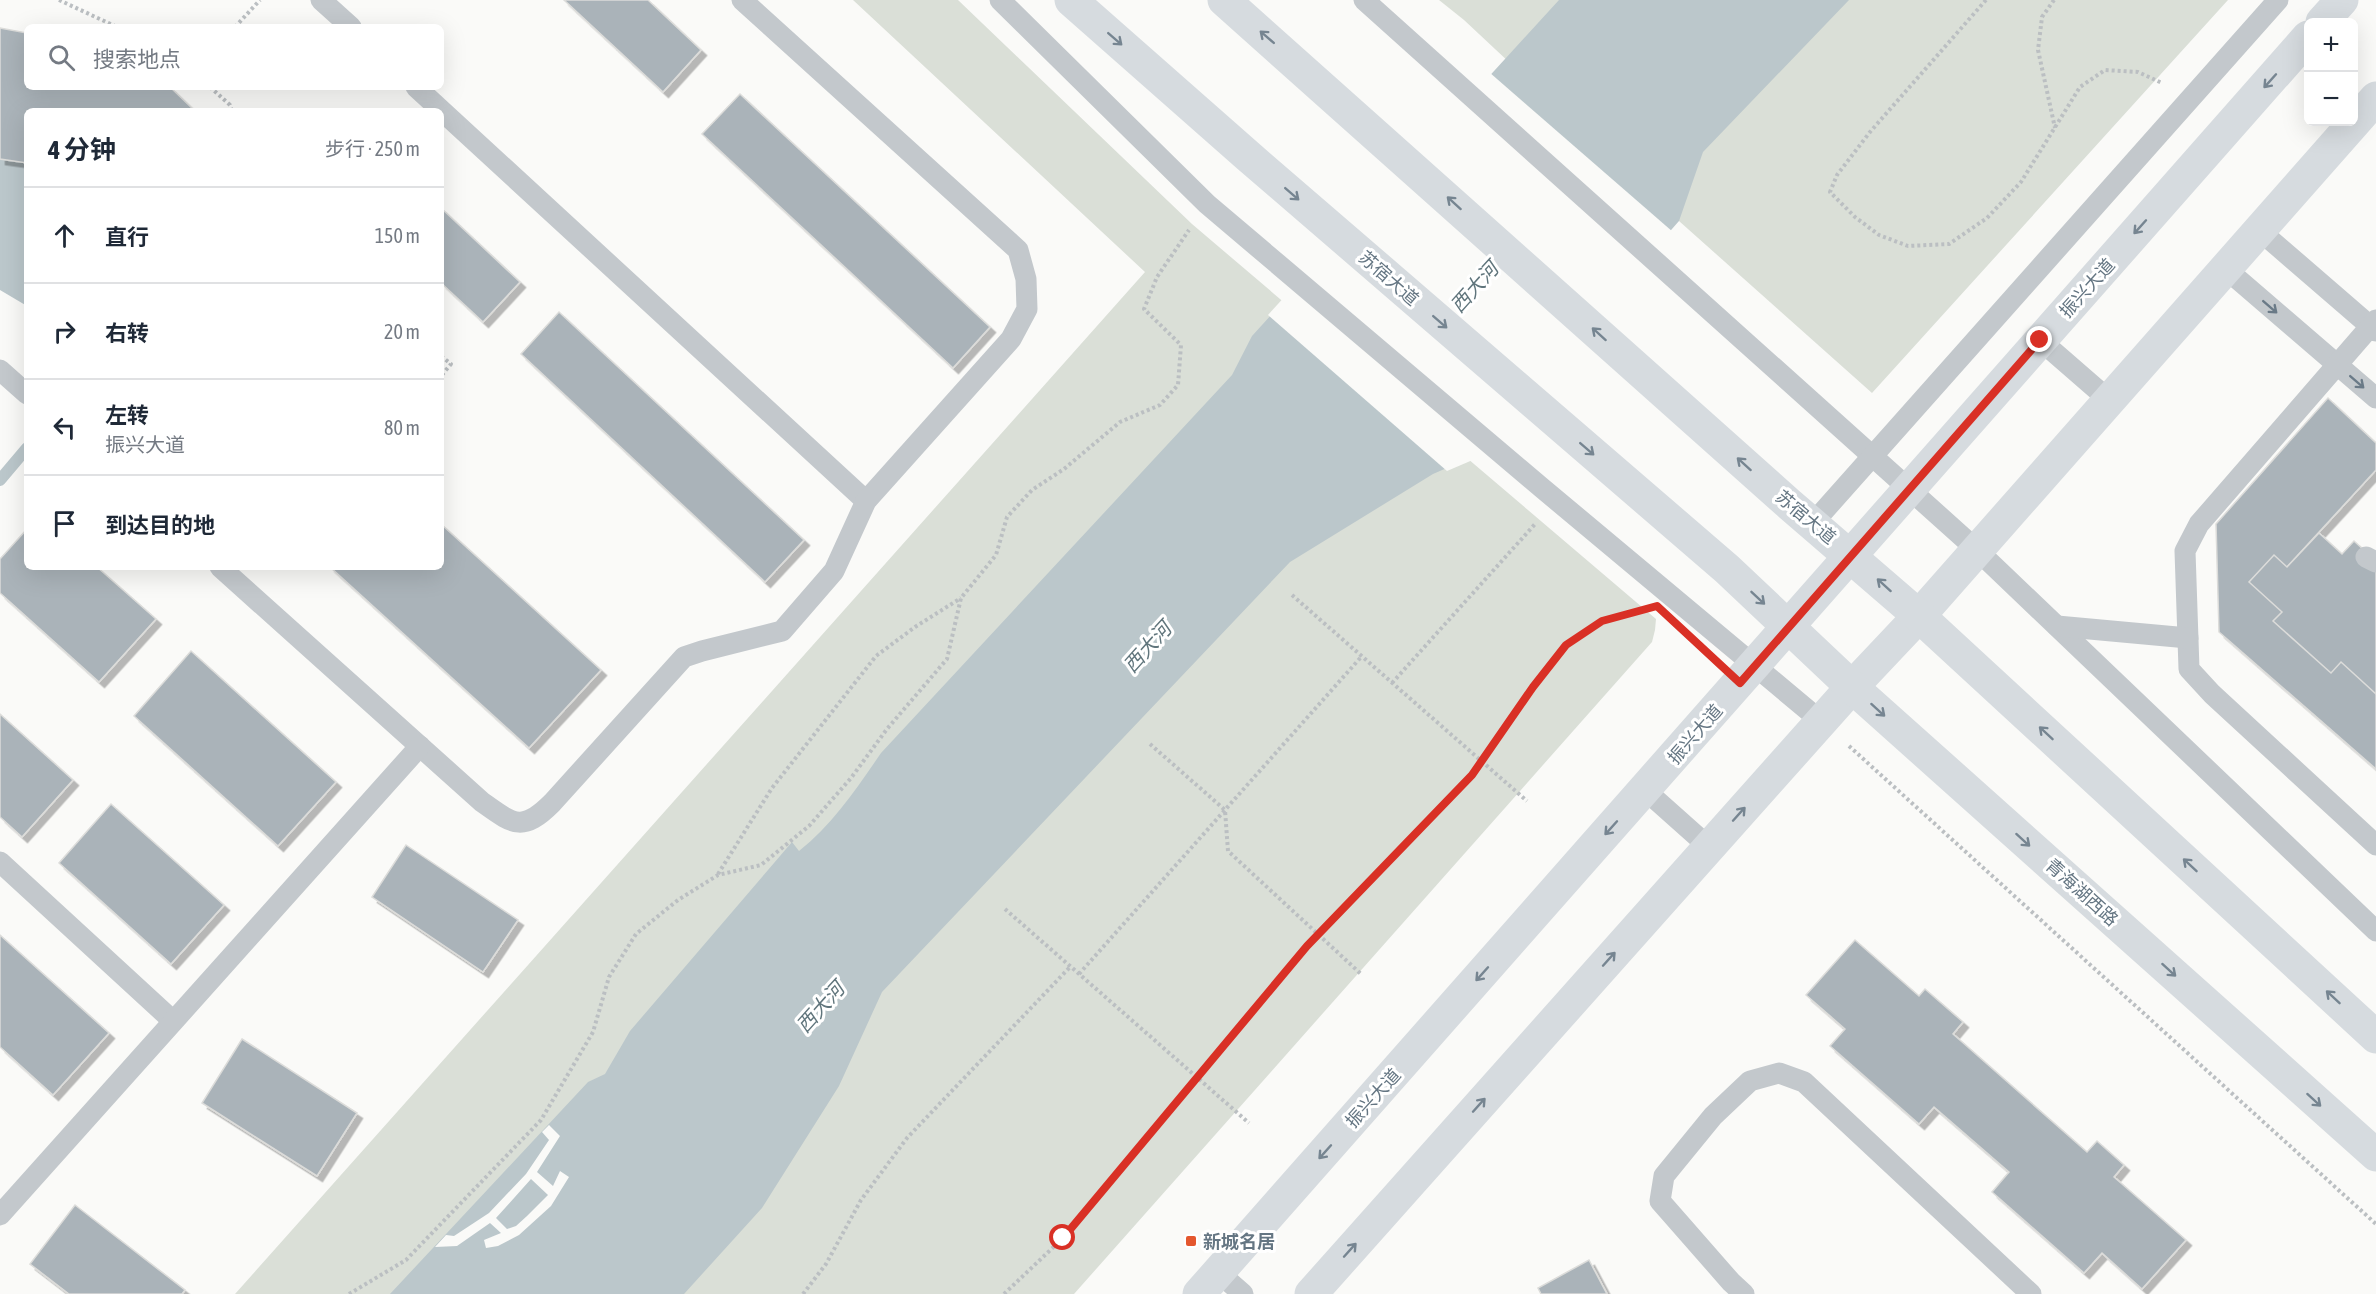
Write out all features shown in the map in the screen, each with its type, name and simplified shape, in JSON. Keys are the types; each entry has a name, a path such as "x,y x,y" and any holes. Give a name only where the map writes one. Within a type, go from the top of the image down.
{"main road":[{"name":"苏宿大道","path":"1071,0 1248,156 1727,569 1789,627"},
{"name":"苏宿大道","path":"1224,0 1788,503 1850,555"},
{"path":"2326,18 2342,0"},
{"name":"振兴大道","path":"1209,1283 2304,43"},
{"path":"1311,1294 1852,687 1919,616 2376,98"},
{"path":"1850,555 2376,1037"},
{"name":"青海湖西路","path":"1789,627 1852,687 2376,1155"}],"lane":[{"path":"321,0 348,24"},
{"path":"223,570 482,802 505,818 521,823 538,817 684,657 782,631 834,571 866,501 1011,339 1026,309 1026,279 1018,250 742,0"},
{"path":"1000,0 1207,204 1822,722"},
{"path":"1813,523 2278,0"},
{"path":"1371,5 1977,550 2376,931"},
{"path":"419,90 439,108"},
{"path":"444,113 866,501"},
{"path":"2259,230 2374,326 2337,365 2199,525 2186,551 2189,669 2212,694 2376,845"},
{"path":"2226,269 2376,398"},
{"path":"2040,340 2109,400"},
{"path":"0,370 24,391"},
{"path":"2057,626 2188,638"},
{"path":"0,1215 420,746"},
{"path":"1645,790 1709,847"},
{"path":"0,862 174,1021"},
{"path":"1744,1294 1660,1201 1664,1176 1713,1116 1750,1081 1779,1073 1804,1082 2031,1294"},
{"path":"1209,1283 1243,1294"}],"path":[{"path":"59,0 111,24"},
{"path":"238,24 260,0"},
{"path":"1986,0 1870,132 1837,175 1830,192 1855,218 1879,235 1908,246 1949,244 1987,218 2014,189 2055,129 2080,87 2105,70 2138,72 2192,97"},
{"path":"2054,0 2042,17 2038,50 2055,129"},
{"path":"213,90 231,108"},
{"path":"718,875 772,788 876,656 961,598 996,555 1007,517 1032,490 1064,470 1120,422 1160,405 1178,385 1180,345 1144,309 1157,277 1207,204"},
{"path":"444,358 451,364 444,372"},
{"path":"1392,683 1541,517"},
{"path":"1292,595 1527,801"},
{"path":"349,1294 406,1260 541,1120 593,1032 609,977 636,934 678,900 718,875 761,865 809,826 851,778 887,729 947,659 961,598"},
{"path":"1004,1294 1063,1238 1318,934 1472,775 1533,687 1566,645 1602,621 1646,609"},
{"path":"1078,974 1362,656"},
{"path":"1822,722 2376,1224"},
{"path":"1150,744 1225,810 1228,851 1361,974"},
{"path":"1005,909 1249,1123"},
{"path":"803,1294 826,1264 861,1200 907,1138 1070,967"}],"shaded area":[{"path":"853,0 958,0 1192,224 1656,619 1652,642 1074,1294 235,1294 1145,272"},
{"path":"1439,0 2228,0 1872,393 1679,221 1464,20"}],"water":[{"name":"西大河","path":"1559,0 1849,0 1703,152 1679,221 1472,457 1433,474 1290,562 882,992 839,1086 762,1208 684,1294 390,1294 588,1082 605,1074 630,1031 792,842 799,851 823,829 844,805 881,753 1232,375 1252,336"},
{"path":"0,159 24,163 24,304 0,290"}],"pier":[{"path":"1489,72 1673,232 1475,459 1447,471 1268,315"},
{"path":"549,1125 560,1136 537,1172 553,1186 560,1171 569,1177 551,1206 519,1235 498,1246 486,1248 484,1240 501,1233 490,1223 457,1246 435,1247 446,1235 454,1236 489,1213 526,1174 549,1140 542,1132","holes":["531,1179 548,1195 516,1226 507,1229 496,1218"]}],"building":[{"path":"564,0 648,0 701,50 663,92"},
{"path":"0,28 24,32 24,90 173,90 192,108 24,108 24,163 0,159"},
{"path":"740,94 990,327 953,368 702,134"},
{"path":"444,211 520,282 483,322 444,286"},
{"path":"559,312 804,540 765,582 521,354"},
{"path":"2328,398 2376,443 2376,470 2287,567 2295,597 2376,667 2376,769 2219,632 2216,524"},
{"path":"444,527 601,670 529,748 333,570 444,570"},
{"path":"24,532 24,570 100,570 156,619 99,682 0,593 0,559"},
{"path":"2319,533 2342,554 2354,541 2376,561 2376,694 2341,662 2331,673 2273,621 2282,612 2249,582 2274,555 2287,567"},
{"path":"191,651 336,782 278,846 134,716"},
{"path":"0,714 73,780 22,837 0,817"},
{"path":"111,804 224,905 171,964 59,863"},
{"path":"406,845 518,920 483,972 372,897"},
{"path":"0,935 109,1033 53,1095 0,1047"},
{"path":"1855,940 1919,996 1925,989 1963,1022 1953,1034 2087,1152 2097,1141 2124,1165 2114,1177 2186,1240 2142,1289 2102,1253 2084,1273 1992,1192 2009,1172 1934,1107 1919,1124 1830,1046 1845,1029 1806,995"},
{"path":"242,1039 357,1113 317,1176 202,1103"},
{"path":"75,1205 185,1290 182,1294 69,1294 30,1264"},
{"path":"1589,1260 1607,1294 1541,1294 1538,1288"}],"waterway":[{"path":"0,480 24,452"}],"place":[{"name":"新城名居","path":"1191,1241"}],"route":[{"path":"1063,1238 1307,946 1472,775 1533,687 1566,645 1602,621 1657,606 1740,683 2040,340"}]}
